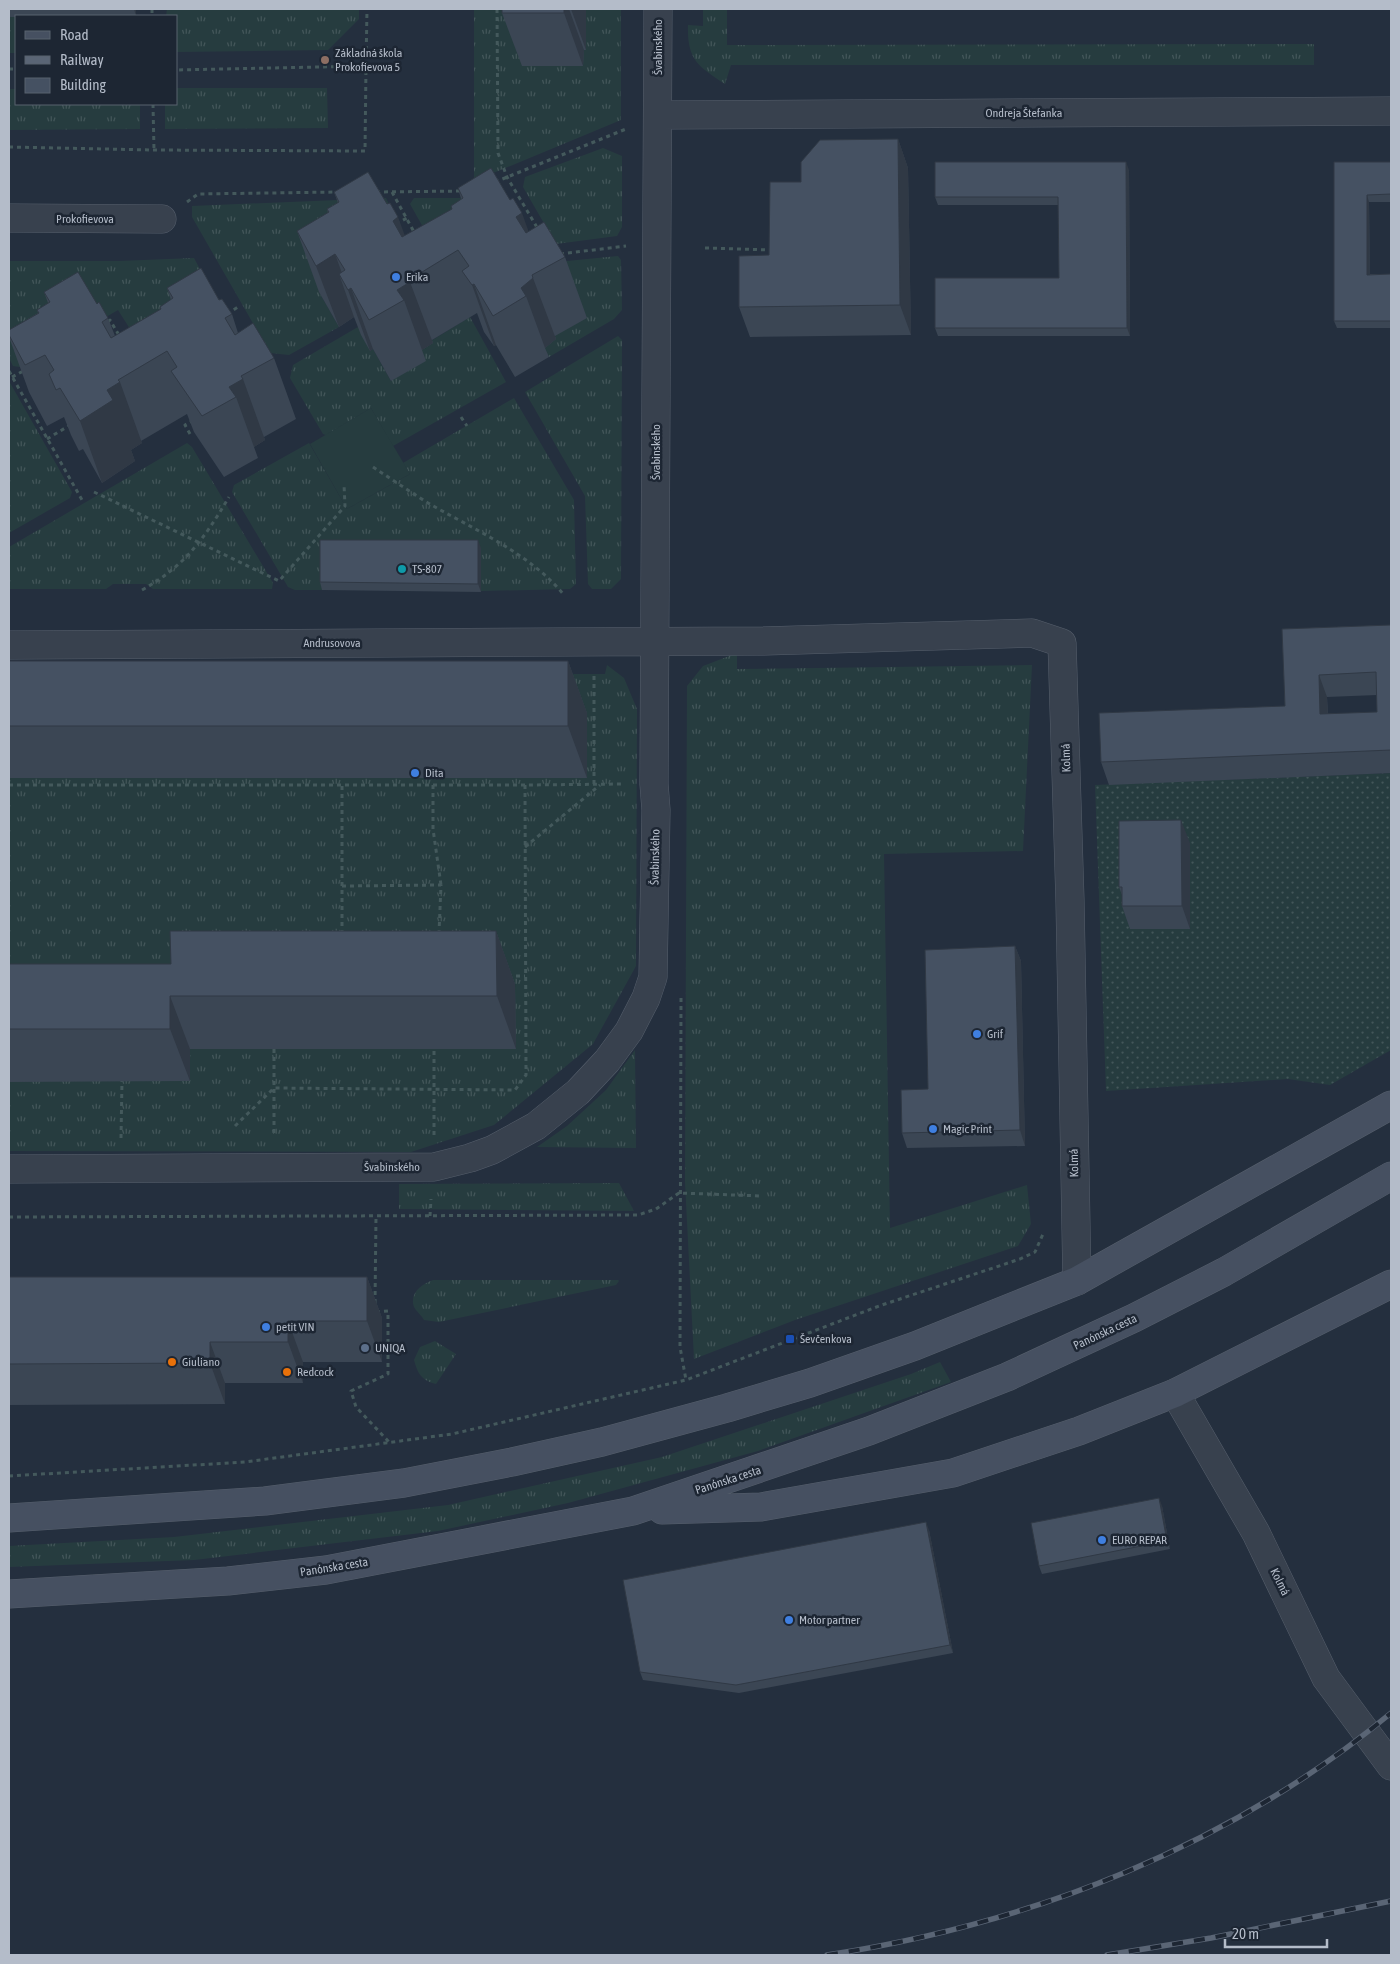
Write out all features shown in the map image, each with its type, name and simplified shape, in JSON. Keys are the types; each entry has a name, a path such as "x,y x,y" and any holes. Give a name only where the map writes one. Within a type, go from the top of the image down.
{"main road":[{"path":"9,1518 265,1501 404,1482 512,1462 602,1442 810,1383 916,1346 1077,1281 1391,1105"},
{"name":"Panónska cesta","path":"9,1594 228,1582 326,1570 633,1511 841,1442 1008,1377 1134,1318 1224,1272 1391,1176"},
{"path":"633,1511 761,1507 953,1474 1079,1430 1175,1393 1391,1284"}],"street":[{"name":"Švabinského","path":"9,1169 434,1167 443,1165 470,1158 508,1142 536,1126 578,1092 607,1061 629,1031 646,998 653,977 656,810 654,784 658,9"},
{"name":"Ondreja Štefanka","path":"658,116 1391,110"},
{"name":"Prokofievova","path":"9,218 162,219"},
{"name":"Kolmá","path":"656,641 764,641 1032,633 1062,643 1070,911 1077,1281"},
{"name":"Andrusovova","path":"9,645 656,641"},
{"name":"Kolmá","path":"1175,1393 1256,1534 1326,1678 1391,1766"}],"path":[{"path":"9,147 365,151 367,9"},
{"path":"497,9 498,153 507,177 540,232"},
{"path":"178,70 366,66"},
{"path":"153,105 154,150"},
{"path":"488,185 658,116"},
{"path":"373,192 464,191 472,189"},
{"path":"162,219 198,194 344,192"},
{"path":"392,192 415,233"},
{"path":"517,214 526,209"},
{"path":"392,227 407,218"},
{"path":"553,254 629,246"},
{"path":"704,248 780,251"},
{"path":"222,317 238,307"},
{"path":"102,325 110,320 124,344"},
{"path":"12,377 28,368"},
{"path":"9,371 82,500"},
{"path":"461,417 466,426"},
{"path":"190,434 185,425 194,420"},
{"path":"47,439 72,424"},
{"path":"373,467 428,503 512,550 557,586 564,595"},
{"path":"94,492 279,581 345,506 344,484"},
{"path":"142,590 158,582 200,543 229,497"},
{"path":"594,668 594,784"},
{"path":"9,785 654,784"},
{"path":"342,785 342,936"},
{"path":"433,785 432,829 440,885 439,940"},
{"path":"235,1126 274,1088 515,1090 526,1075 525,785"},
{"path":"525,847 601,785"},
{"path":"342,886 440,885"},
{"path":"506,976 525,976"},
{"path":"274,1049 274,1168"},
{"path":"122,1082 120,1126 122,1168"},
{"path":"9,1217 638,1215 656,1209 679,1193 762,1196"},
{"path":"679,1193 680,1347 686,1380"},
{"path":"376,1216 377,1264 374,1312 388,1311 388,1374 351,1391 356,1407 389,1442"},
{"path":"9,1476 244,1462 452,1434 686,1380 879,1306 1020,1259 1035,1252 1044,1232"}],"green space":[{"path":"167,9 359,9 359,19 328,50 178,52 178,15 166,15"},
{"path":"474,9 621,9 621,120 474,181"},
{"path":"703,9 727,9 727,45 1314,44 1314,65 731,65 725,84 701,67 692,54 688,37 688,25 703,26"},
{"path":"9,17 15,17 15,53 9,53"},
{"path":"178,88 327,88 328,128 165,129 165,105 178,105"},
{"path":"9,89 15,89 15,105 140,105 140,129 9,130"},
{"path":"603,148 622,156 622,227 617,236 556,244 523,187 525,177"},
{"path":"386,198 396,219 319,292 339,327 289,355 270,353 192,217 192,206"},
{"path":"414,198 472,198 432,243 410,204"},
{"path":"618,256 621,260 622,310 614,319 549,357 543,349 554,336 544,274 567,261"},
{"path":"194,258 218,303 139,343 118,310 20,367 13,366 9,358 9,261 119,261"},
{"path":"470,317 506,382 393,446 371,408 326,435 323,434 290,378 293,365 363,324 371,350 373,349 391,381 420,351 432,343 431,341"},
{"path":"618,336 622,340 621,579 611,589 592,589 588,584 585,496 525,392"},
{"path":"9,381 72,492 70,498 9,533"},
{"path":"514,398 574,500 576,584 570,589 481,591 322,548 322,590 295,590 288,587 232,492 234,485 309,443 347,509 410,474 403,463"},
{"path":"371,408 410,474 347,509 310,444"},
{"path":"187,443 192,447 273,583 272,589 153,589 146,584 113,584 106,589 9,589 9,547"},
{"path":"737,653 737,669 1032,665 1023,851 884,854 890,1228 1027,1185 1031,1224 1018,1246 795,1320 694,1359 685,1182 687,686 703,666"},
{"path":"607,665 624,678 637,709 636,966 593,1044 494,1125 411,1152 9,1151 9,778 587,778 587,713 9,674 605,674"},
{"path":"1391,773 1391,1050 1330,1085 1288,1079 1106,1091 1095,785"},
{"path":"635,1050 636,1148 537,1147 567,1126 606,1090"},
{"path":"619,1183 634,1211 399,1209 399,1184"},
{"path":"433,1280 619,1281 616,1285 439,1322 424,1320 415,1309 413,1302 415,1293"},
{"path":"435,1341 456,1354 436,1384 427,1381 421,1376 414,1360 420,1347"},
{"path":"940,1362 951,1382 758,1451 568,1503 438,1531 194,1560 9,1567 9,1546 174,1537 448,1505 662,1457 911,1374"}],"building":[{"path":"502,9 564,9 564,13 502,13"},
{"path":"898,139 900,305 739,307 739,256 769,255 770,182 801,182 801,162 820,140"},
{"path":"935,162 1126,162 1127,328 935,328 935,278 1059,278 1058,197 935,197"},
{"path":"1334,162 1391,162 1391,194 1367,195 1367,275 1391,274 1391,321 1334,321"},
{"path":"491,168 510,200 513,198 522,213 516,217 526,233 544,222 565,257 532,275 533,278 521,288 526,296 493,316 474,284 472,285 462,271 469,266 458,250 409,280 410,282 397,290 404,300 369,320 351,288 348,290 339,274 345,270 335,254 316,266 297,231 329,212 327,209 339,202 334,192 368,172 387,204 390,203 398,217 393,221 402,237 452,209 451,206 463,198 458,188"},
{"path":"201,268 219,300 222,299 232,314 225,318 235,335 253,323 274,358 241,376 243,379 229,387 236,397 202,416 171,371 177,367 167,351 118,380 120,382 107,390 113,400 80,421 60,388 56,390 49,374 54,370 45,355 25,365 9,335 9,330 39,313 37,310 50,302 44,292 78,272 97,304 99,302 108,318 102,322 111,338 161,309 160,307 173,298 167,288"},
{"name":"TS-807","path":"320,540 478,540 478,584 320,582"},
{"path":"1391,625 1391,750 1101,762 1099,713 1285,706 1282,629","holes":["1376,672 1377,712 1320,714 1319,675"]},
{"path":"9,661 568,661 568,726 9,726"},
{"path":"1181,820 1182,906 1122,906 1122,887 1119,887 1119,821"},
{"path":"170,931 496,931 497,996 170,996 170,1029 9,1029 9,964 171,964"},
{"name":"Grif","path":"1015,946 1020,1130 902,1133 901,1090 928,1089 925,950"},
{"path":"9,1277 367,1277 367,1321 288,1321 288,1342 210,1342 210,1363 9,1364"},
{"name":"EURO REPAR","path":"1159,1498 1167,1541 1039,1566 1031,1523"},
{"name":"Motor partner","path":"926,1522 950,1645 736,1685 640,1672 623,1580"}],"railway":[{"path":"827,1955 903,1941 979,1923 1053,1900 1126,1872 1196,1840 1264,1803 1329,1760 1391,1713"},
{"path":"1107,1955 1211,1938 1391,1901"}],"place":[{"name":"Základná škola Prokofievova 5","path":"325,60"},
{"name":"Erika","path":"396,277"},
{"name":"TS-807","path":"402,569"},
{"name":"Dita","path":"415,773"},
{"name":"Grif","path":"977,1034"},
{"name":"Magic Print","path":"933,1129"},
{"name":"petit VIN","path":"266,1327"},
{"name":"Ševčenkova","path":"790,1339"},
{"name":"UNIQA","path":"365,1348"},
{"name":"Giuliano","path":"172,1362"},
{"name":"Redcock","path":"287,1372"},
{"name":"EURO REPAR","path":"1102,1540"},
{"name":"Motor partner","path":"789,1620"}]}
